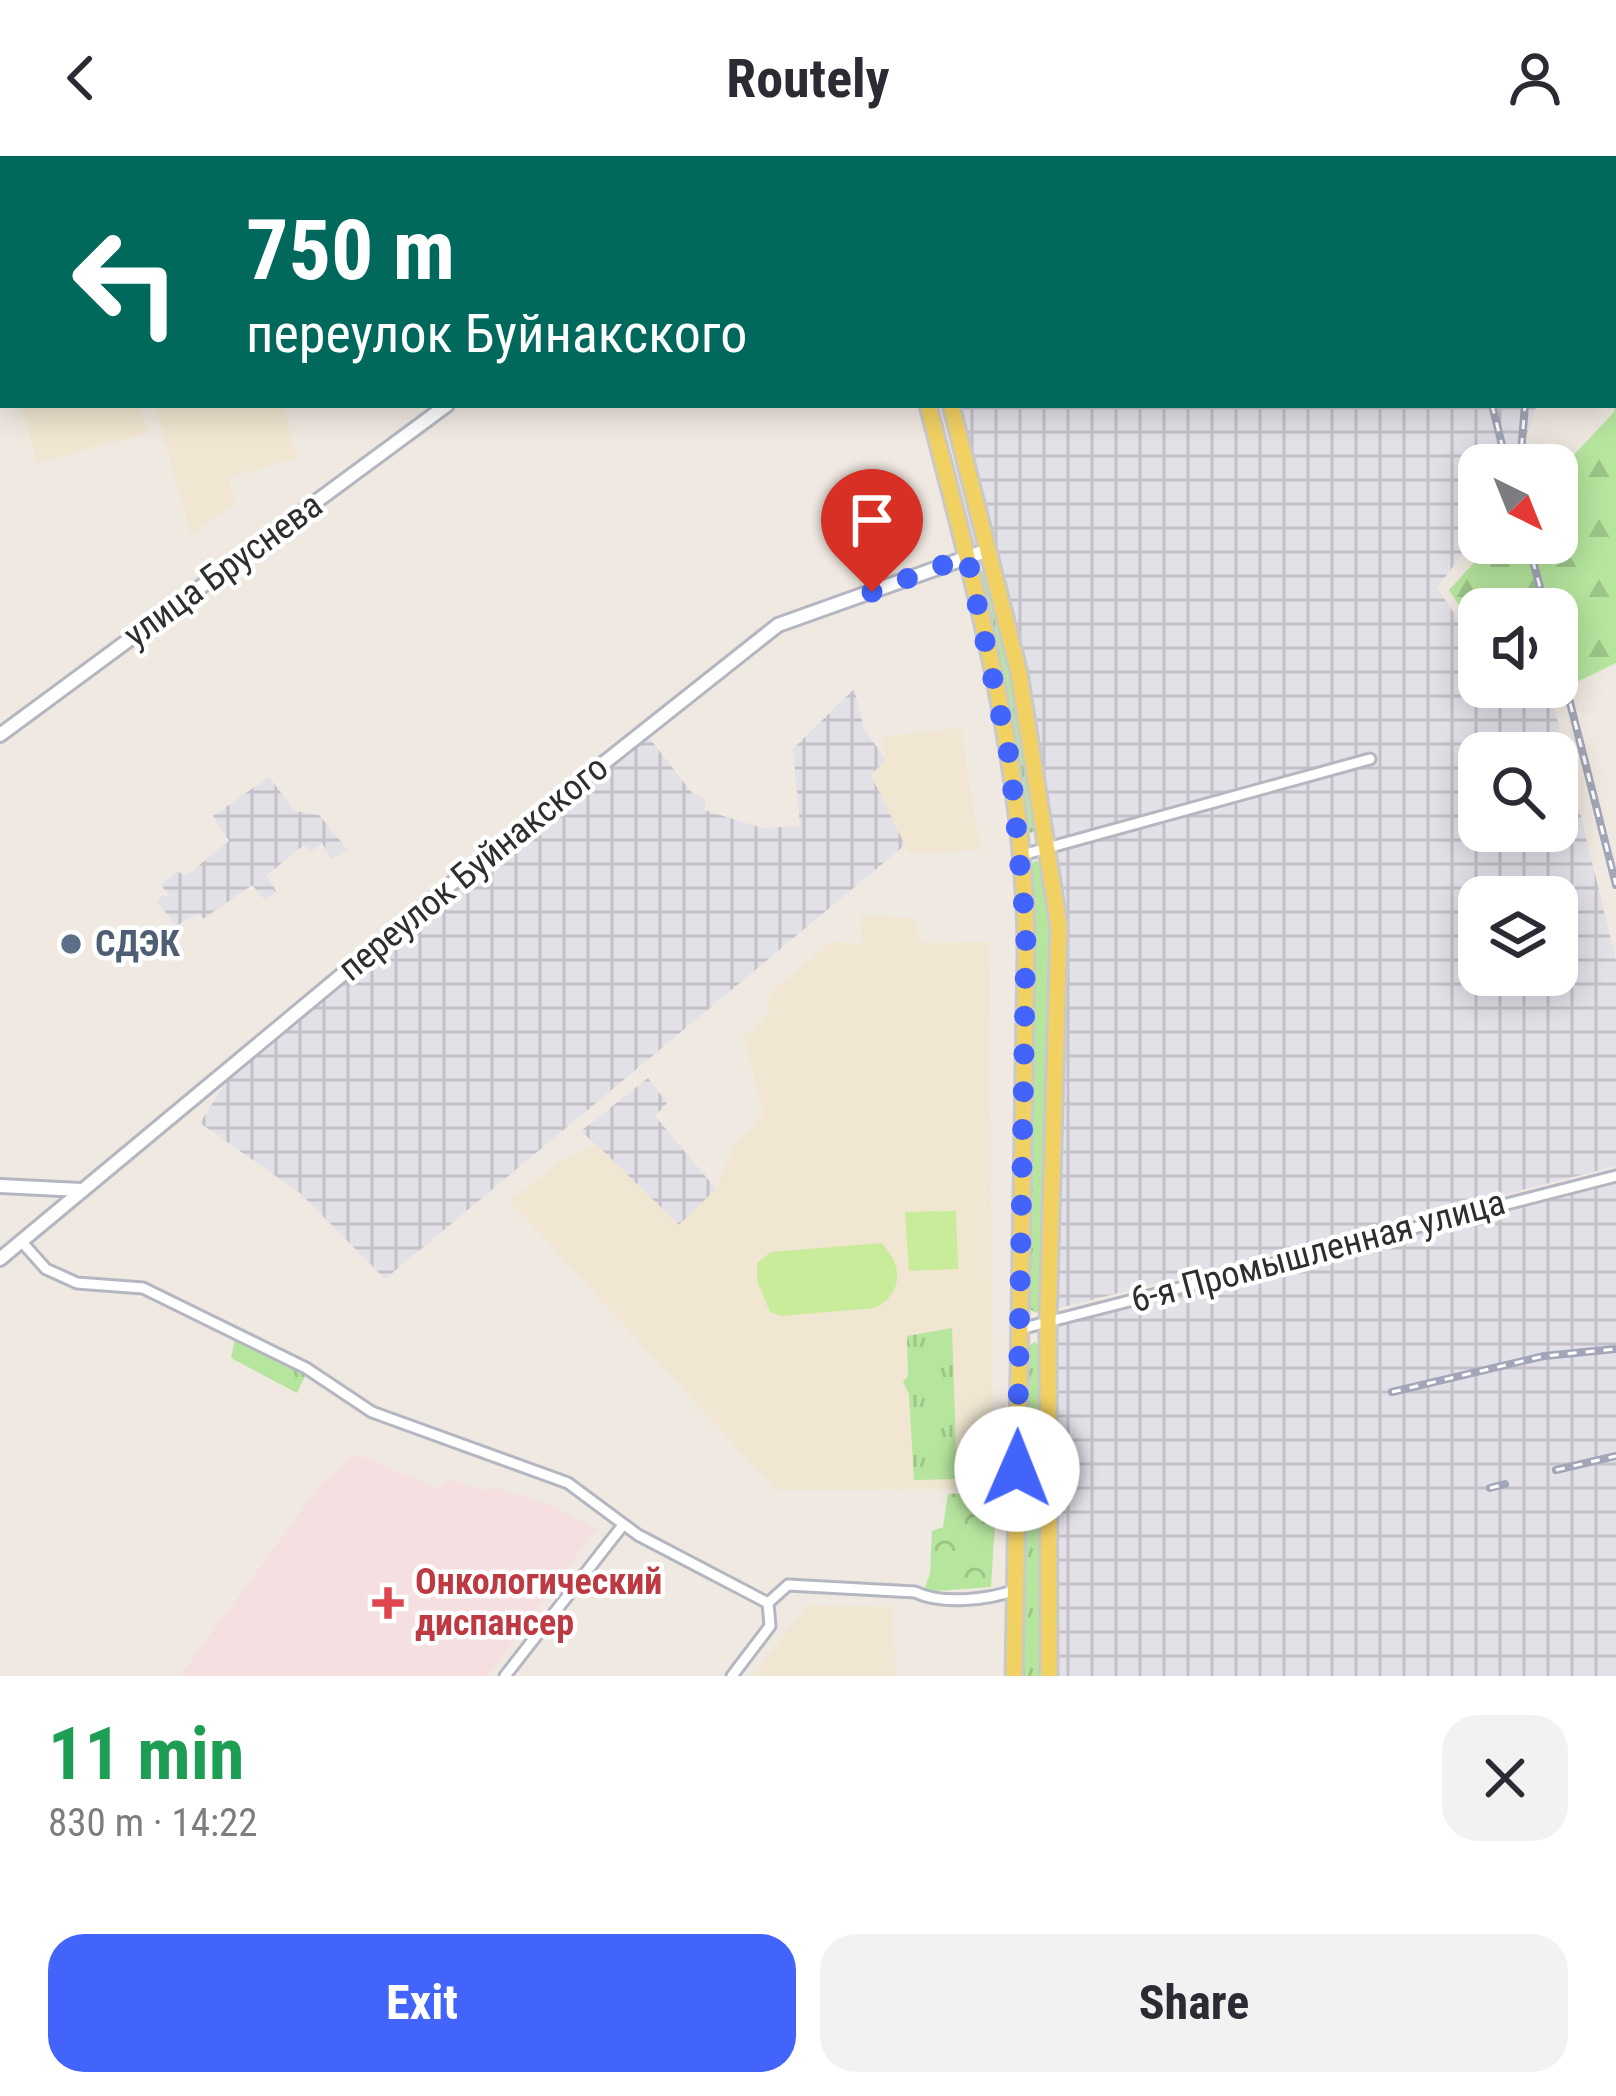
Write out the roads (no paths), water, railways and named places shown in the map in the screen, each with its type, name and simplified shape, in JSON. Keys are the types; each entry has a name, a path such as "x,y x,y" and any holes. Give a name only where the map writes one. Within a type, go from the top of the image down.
{"main road":[{"path":"929,408 1007,742 1022,855 1026,954 1020,1329 1007,1593 1015,1635 1014,1676"},
{"path":"952,408 1019,673 1059,927 1048,1322 1049,1676"}],"street":[{"name":"улица Бруснева","path":"0,735 443,408"},
{"name":"переулок Буйнакского","path":"0,1259 450,885 778,625 988,550"},
{"path":"1022,855 1370,759"},
{"name":"6-я Промышленная улица","path":"1020,1329 1616,1176"},
{"path":"0,1186 82,1190"},
{"path":"21,1241 46,1269 77,1282 123,1284 162,1296 306,1368 372,1412 568,1483 623,1525 768,1603"},
{"path":"505,1676 623,1525"},
{"path":"768,1603 788,1585 915,1592 929,1599 1007,1593"},
{"path":"732,1676 770,1626 768,1603"}],"railway":[{"path":"1493,408 1502,444"},
{"path":"1522,444 1525,408"},
{"path":"1534,564 1540,588"},
{"path":"1571,708 1616,885"},
{"path":"1392,1392 1544,1356 1616,1349"},
{"path":"1556,1470 1616,1456"},
{"path":"1490,1488 1505,1484"}],"place":[{"name":"СДЭК","path":"71,944"},
{"name":"Онкологический диспансер","path":"388,1603"}]}
